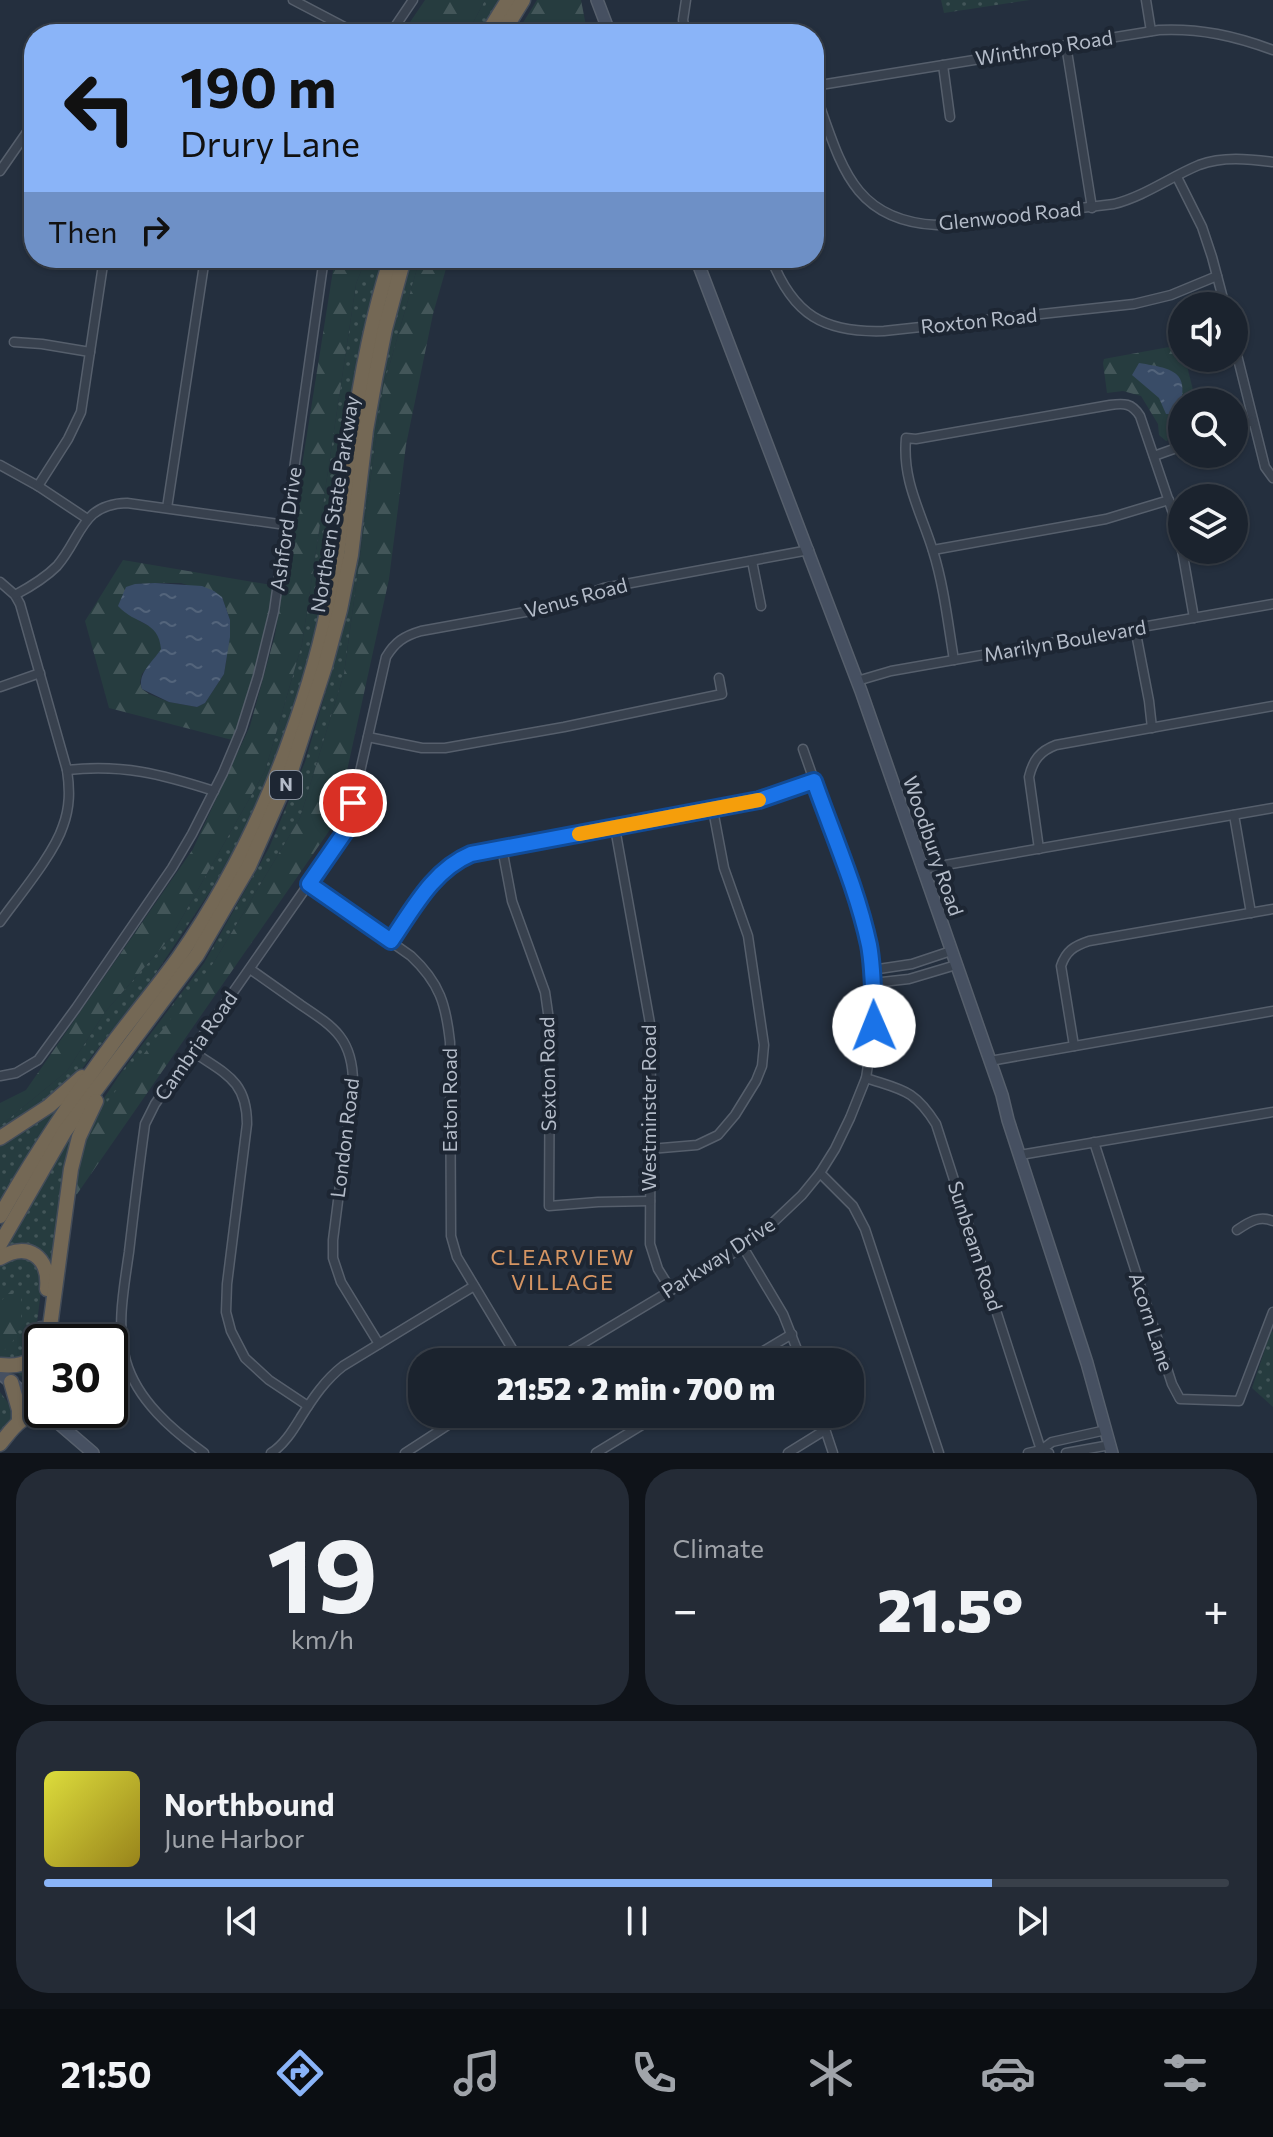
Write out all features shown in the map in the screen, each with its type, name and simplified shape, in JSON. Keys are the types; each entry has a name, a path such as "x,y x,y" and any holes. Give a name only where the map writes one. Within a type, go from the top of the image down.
{"highway":[{"path":"493,24 508,0"},
{"path":"508,24 523,0"},
{"name":"Northern State Parkway","path":"0,1244 65,1131 224,885 288,743 324,629 339,544 359,389 388,268"},
{"name":"Northern State Parkway","path":"0,1216 31,1162 112,1057 197,955 249,866 291,771 313,707 340,610 351,555 375,379 401,268"},
{"path":"0,1138 49,1106 112,1057"},
{"path":"50,1324 75,1150 112,1057"},
{"path":"0,1258 16,1251 34,1255 45,1264 47,1283 37,1352 23,1365 0,1365"},
{"path":"5,1378 19,1410 19,1421"},
{"path":"0,1444 24,1418"}],"main road":[{"path":"597,0 606,24"},
{"name":"Woodbury Road","path":"700,268 857,681 990,1061 1087,1363 1111,1449"},
{"path":"5,1378 24,1394"},
{"path":"61,1428 86,1451"}],"street":[{"path":"293,0 339,24"},
{"path":"397,24 413,0"},
{"path":"684,24 686,0"},
{"path":"1146,0 1151,31"},
{"name":"Winthrop Road","path":"824,86 1151,31 1188,30 1224,34 1273,50"},
{"path":"1066,45 1092,208"},
{"path":"943,65 950,117"},
{"name":"Glenwood Road","path":"824,114 849,178 866,200 893,217 914,224 937,225 1092,208 1125,201 1199,165 1247,159 1273,162"},
{"path":"0,171 24,136"},
{"path":"1177,177 1202,227 1221,292"},
{"path":"38,486 81,412 103,268"},
{"path":"167,508 203,268"},
{"name":"Ashford Drive","path":"0,1076 16,1073 38,1060 172,868 223,773 241,730 274,611 323,268"},
{"name":"Roxton Road","path":"776,268 785,288 804,310 837,328 856,332 1134,304 1171,295 1217,276"},
{"path":"14,342 90,352"},
{"path":"1241,372 1265,467 1272,477"},
{"path":"954,660 933,550 911,494 906,438 931,437 1124,403 1140,416 1168,497"},
{"path":"1248,423 1252,421"},
{"path":"1154,456 1168,451"},
{"path":"0,465 86,518"},
{"path":"933,550 1106,519 1168,500"},
{"path":"15,595 41,580 56,566 86,518 102,507 118,503 286,525"},
{"name":"Venus Road","path":"394,645 405,635 553,607 604,588 809,550"},
{"path":"752,561 761,606"},
{"path":"1185,564 1194,618"},
{"path":"0,582 15,595 31,637 70,791 62,830 0,922"},
{"name":"Marilyn Boulevard","path":"857,681 891,671 1273,604"},
{"path":"1135,628 1152,728"},
{"name":"Cambria Road","path":"204,1453 147,1402 126,1363 121,1312 145,1124 155,1104 347,829 386,657 394,645"},
{"path":"0,687 40,673"},
{"path":"368,737 422,748 445,748 722,694 719,678"},
{"path":"1039,849 1029,777 1031,765 1040,753 1056,745 1273,706"},
{"name":"Parkway Drive","path":"575,1348 743,1247 783,1214 820,1173 850,1118 866,1078 874,1026 872,970 863,920 803,749"},
{"path":"67,770 98,767 131,769 175,778 214,791"},
{"path":"391,941 445,868 471,854 713,810 759,800 814,781"},
{"path":"922,869 1273,808"},
{"path":"650,1149 697,1145 718,1135 735,1115 762,1066 764,1045 748,936 724,868 713,810"},
{"path":"1234,815 1251,913"},
{"name":"Westminster Road","path":"615,828 651,1029 650,1244 658,1269 671,1290"},
{"name":"Sexton Road","path":"502,848 512,901 545,992 550,1027 549,1206 650,1201"},
{"name":"Eaton Road","path":"309,884 422,966 446,1011 450,1042 451,1236 457,1257 512,1348"},
{"path":"1074,1046 1061,966 1071,948 1089,941 1273,909"},
{"path":"872,970 912,964 951,951"},
{"path":"873,983 909,979 956,965"},
{"name":"London Road","path":"250,969 331,1026 350,1055 353,1083 333,1258 341,1282 379,1344"},
{"path":"990,1061 1273,1011"},
{"path":"192,1051 234,1081 243,1093 247,1106 227,1284 226,1312 231,1331 239,1349 254,1367 308,1406"},
{"name":"Sunbeam Road","path":"866,1078 909,1093 926,1108 936,1124 1045,1451"},
{"path":"1020,1155 1273,1112"},
{"name":"Acorn Lane","path":"1094,1142 1172,1384 1180,1399 1239,1401 1273,1312"},
{"path":"820,1173 853,1206 865,1229 939,1453"},
{"path":"1237,1230 1261,1217 1273,1221"},
{"path":"743,1247 783,1314 797,1348"},
{"path":"271,1453 286,1439 332,1374 474,1286"},
{"path":"768,1348 792,1334"},
{"path":"405,1453 443,1428"},
{"path":"596,1453 637,1428"},
{"path":"788,1453 825,1430 833,1453"},
{"path":"1028,1453 1045,1451 1052,1442 1106,1430"},
{"path":"1066,1453 1111,1449"}],"green space":[{"path":"425,0 485,0 472,24 409,24"},
{"path":"485,0 501,0 487,24 472,24"},
{"path":"537,0 581,0 586,24 522,24"},
{"path":"941,0 1030,0 944,13"},
{"path":"333,268 362,268 356,284 302,644 265,771 171,937 105,1012 67,1071 0,1126 0,1103 26,1090 193,849 250,726 275,635"},
{"path":"362,268 380,268 360,347 331,557 318,622 299,697 270,772 239,840 213,887 152,979 81,1070 44,1103 0,1133 0,1126 67,1071 105,1012 171,937 265,771 302,644 356,284"},
{"path":"408,268 417,268 383,388 344,674 300,818 214,962 77,1177 58,1324 54,1324 80,1146 94,1113 204,963 269,848 305,762 331,674 349,589 372,419 398,298"},
{"path":"417,268 446,268 433,314 406,445 389,579 336,821 75,1197 77,1177 92,1122 214,962 300,818 344,674 383,388"},
{"path":"1168,347 1168,372 1188,372 1192,388 1168,388 1168,440 1159,435 1158,424 1141,396 1123,391 1107,393 1104,359"},
{"path":"123,560 277,586 274,611 236,741 109,708 85,621","holes":["181,583 222,597 230,620 224,674 205,703 197,707 169,702 149,694 142,689 140,682 142,674 162,649 156,631 139,621 135,584"]},
{"path":"61,1104 0,1203 0,1141"},
{"path":"75,1130 51,1277 46,1261 7,1242"},
{"path":"30,1258 43,1275 37,1324 24,1324 24,1357 21,1360 0,1356 0,1265 7,1259"},
{"path":"10,1292 21,1298 21,1322 12,1342 0,1353 0,1302"},
{"path":"1273,1332 1273,1407 1252,1388"},
{"path":"24,1364 24,1378 16,1372"},
{"path":"0,1392 12,1408 11,1420 0,1433"}],"water":[{"path":"1139,363 1163,368 1177,375 1183,388 1168,388 1168,414 1159,398 1132,375"},
{"path":"155,583 202,586 214,591 222,597 230,620 224,674 205,703 197,707 169,702 142,689 144,673 161,649 159,640 151,628 118,606 126,587"}],"slow traffic":[{"path":"579,834 759,800"}],"district":[{"name":"CLEARVIEW VILLAGE","path":"563,1270"}],"route":[{"path":"353,803 347,829 309,884 391,941 445,868 471,854 713,810 759,800 814,781 863,920 873,983 874,1026"}]}
